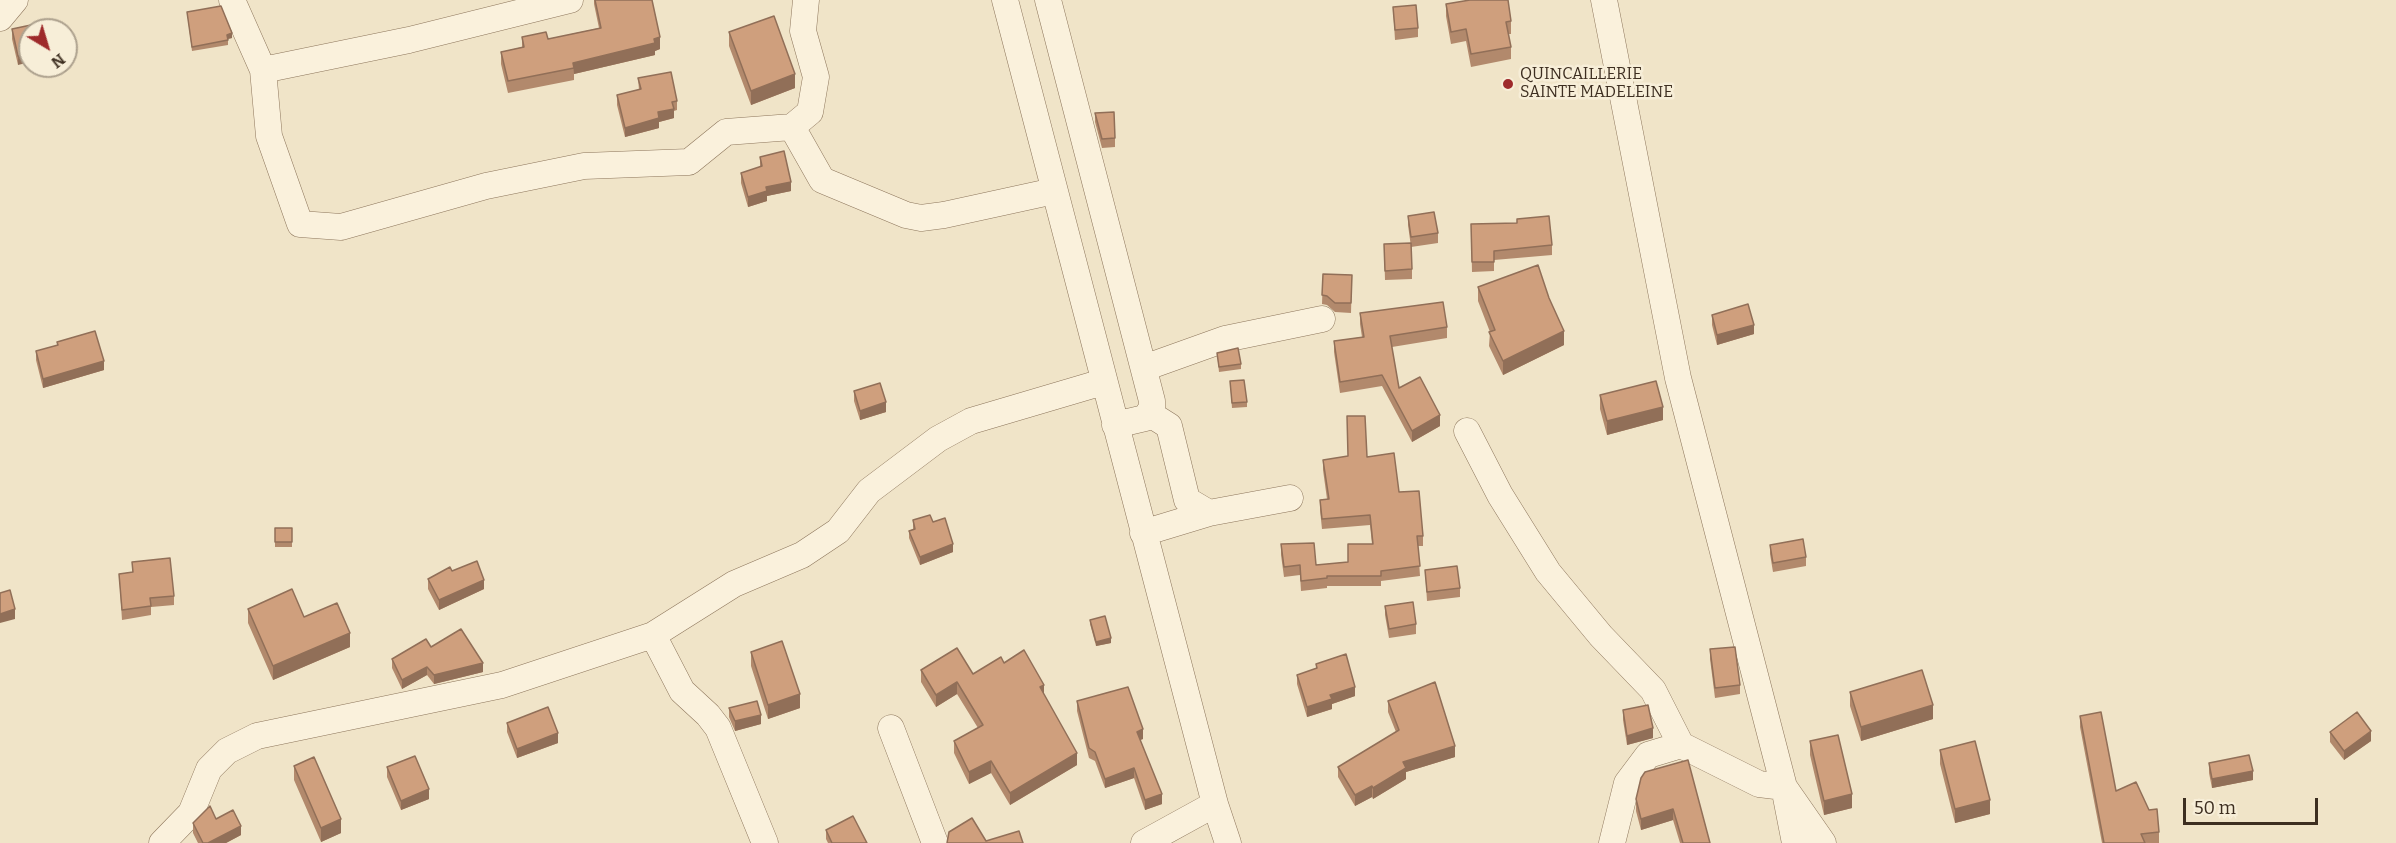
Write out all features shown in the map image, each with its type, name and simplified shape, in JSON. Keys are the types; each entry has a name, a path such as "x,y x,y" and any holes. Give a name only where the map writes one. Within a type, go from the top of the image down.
{"street":[{"path":"0,18 15,0"},
{"path":"232,0 263,70 269,136 300,224 341,227 486,186 584,166 689,162 726,132 792,127 810,112 816,77 803,31 806,0"},
{"path":"263,70 409,40 570,0"},
{"path":"1005,0 1103,382 1215,804 1228,843"},
{"path":"1048,0 1144,368 1152,408 1150,414 1145,418 1115,425"},
{"path":"1604,0 1678,378 1784,788 1795,843"},
{"path":"792,127 822,180 906,215 921,218 953,214 1054,191"},
{"path":"1144,368 1226,339 1322,319"},
{"path":"162,843 191,813 208,769 227,751 257,736 502,685 652,635 734,584 802,555 838,531 868,491 938,439 971,421 1103,382"},
{"path":"1150,414 1168,426 1186,500 1209,513"},
{"path":"1467,431 1500,495 1548,572 1601,636 1653,690 1681,745 1759,784 1784,788 1823,843"},
{"path":"1143,533 1209,513 1290,498"},
{"path":"652,635 682,691 708,715 718,728 765,843"},
{"path":"891,728 935,843"},
{"path":"1612,843 1627,783 1648,755 1681,745"},
{"path":"1144,843 1215,804"}],"building":[{"path":"595,0 652,0 660,37 654,39 655,43 573,63 574,68 508,81 501,52 524,47 522,37 546,32 548,39 601,28"},
{"path":"1470,0 1508,0 1511,21 1506,22 1511,47 1471,54 1466,29 1451,32 1446,4"},
{"path":"1416,5 1418,28 1395,30 1393,7"},
{"path":"221,6 232,33 227,35 228,40 192,47 187,12"},
{"path":"774,16 795,74 751,91 729,32"},
{"path":"18,28 18,56 12,29"},
{"path":"671,72 677,101 672,102 674,109 658,112 659,118 625,128 617,95 641,89 638,78"},
{"path":"1114,112 1115,138 1102,139 1095,113"},
{"path":"784,151 791,182 766,187 767,191 748,197 741,173 762,166 760,157"},
{"path":"1434,212 1438,233 1411,237 1408,216"},
{"path":"1549,216 1552,245 1494,251 1494,262 1472,262 1471,224 1517,223 1517,219"},
{"path":"1411,243 1412,269 1385,271 1384,244"},
{"path":"1538,265 1549,298 1564,331 1503,361 1489,332 1495,330 1478,287"},
{"path":"1323,274 1352,275 1351,303 1335,303 1322,295"},
{"path":"1443,302 1447,327 1390,336 1399,388 1420,377 1440,415 1412,431 1382,375 1340,382 1334,341 1364,337 1360,313"},
{"path":"1748,304 1754,325 1717,335 1712,315"},
{"path":"95,331 104,361 43,379 36,351"},
{"path":"1238,348 1241,364 1219,367 1217,353"},
{"path":"1244,380 1247,402 1232,403 1230,381"},
{"path":"1656,381 1663,407 1607,421 1600,395"},
{"path":"880,383 886,402 860,411 854,391"},
{"path":"1347,416 1365,416 1367,457 1394,453 1399,492 1419,491 1423,536 1417,536 1420,566 1381,571 1381,576 1327,576 1327,578 1301,581 1300,565 1284,567 1281,544 1314,543 1316,565 1348,562 1348,544 1373,544 1370,515 1322,519 1320,500 1329,499 1323,460 1348,456"},
{"path":"930,515 933,522 945,518 953,544 920,557 909,531 915,529 913,520"},
{"path":"275,528 292,528 292,542 275,542"},
{"path":"1803,539 1806,557 1773,563 1770,545"},
{"path":"170,558 174,596 150,598 151,606 122,610 119,574 133,572 132,562"},
{"path":"477,561 484,580 439,600 428,579 450,567 452,571"},
{"path":"1457,566 1460,588 1427,592 1425,570"},
{"path":"292,589 304,617 337,603 350,633 273,666 248,609"},
{"path":"10,590 15,609 0,614 0,593"},
{"path":"1413,602 1416,624 1389,629 1385,606"},
{"path":"1105,616 1111,638 1096,642 1090,620"},
{"path":"461,629 483,663 434,675 427,667 402,680 392,659 426,639 431,647"},
{"path":"782,641 800,694 768,705 751,652"},
{"path":"1735,647 1740,685 1715,688 1710,649"},
{"path":"957,648 973,674 1001,657 1004,663 1024,650 1044,685 1040,687 1077,753 1010,793 991,761 969,772 954,741 983,725 957,682 936,695 921,670"},
{"path":"1346,654 1355,687 1330,695 1332,699 1307,707 1297,675 1317,668 1316,664"},
{"path":"1922,670 1933,705 1861,727 1850,692"},
{"path":"1435,682 1455,746 1403,762 1406,768 1373,788 1372,786 1355,795 1338,767 1399,730 1388,701"},
{"path":"1128,687 1143,729 1137,732 1162,794 1145,800 1134,768 1105,779 1095,752 1089,748 1077,701"},
{"path":"757,701 761,715 735,721 729,708"},
{"path":"1648,705 1653,728 1627,736 1623,710"},
{"path":"548,707 558,733 517,749 507,723"},
{"path":"2101,712 2116,791 2136,782 2149,810 2157,809 2159,832 2141,834 2145,843 2104,843 2080,716"},
{"path":"2357,712 2371,731 2344,751 2330,732"},
{"path":"1838,735 1852,794 1824,801 1810,741"},
{"path":"1975,741 1990,800 1955,809 1940,750"},
{"path":"2249,755 2253,771 2212,779 2209,763"},
{"path":"415,756 429,789 401,801 387,767"},
{"path":"314,757 341,819 321,828 294,766"},
{"path":"1688,760 1710,843 1683,843 1673,809 1641,819 1636,799 1641,778 1645,772"},
{"path":"210,806 216,819 233,810 241,826 208,843 203,843 193,823"},
{"path":"853,816 867,843 832,843 826,830"},
{"path":"972,818 986,841 1019,831 1023,843 947,843 949,832"}],"place":[{"name":"QUINCAILLERIE SAINTE MADELEINE","path":"1508,84"}]}
